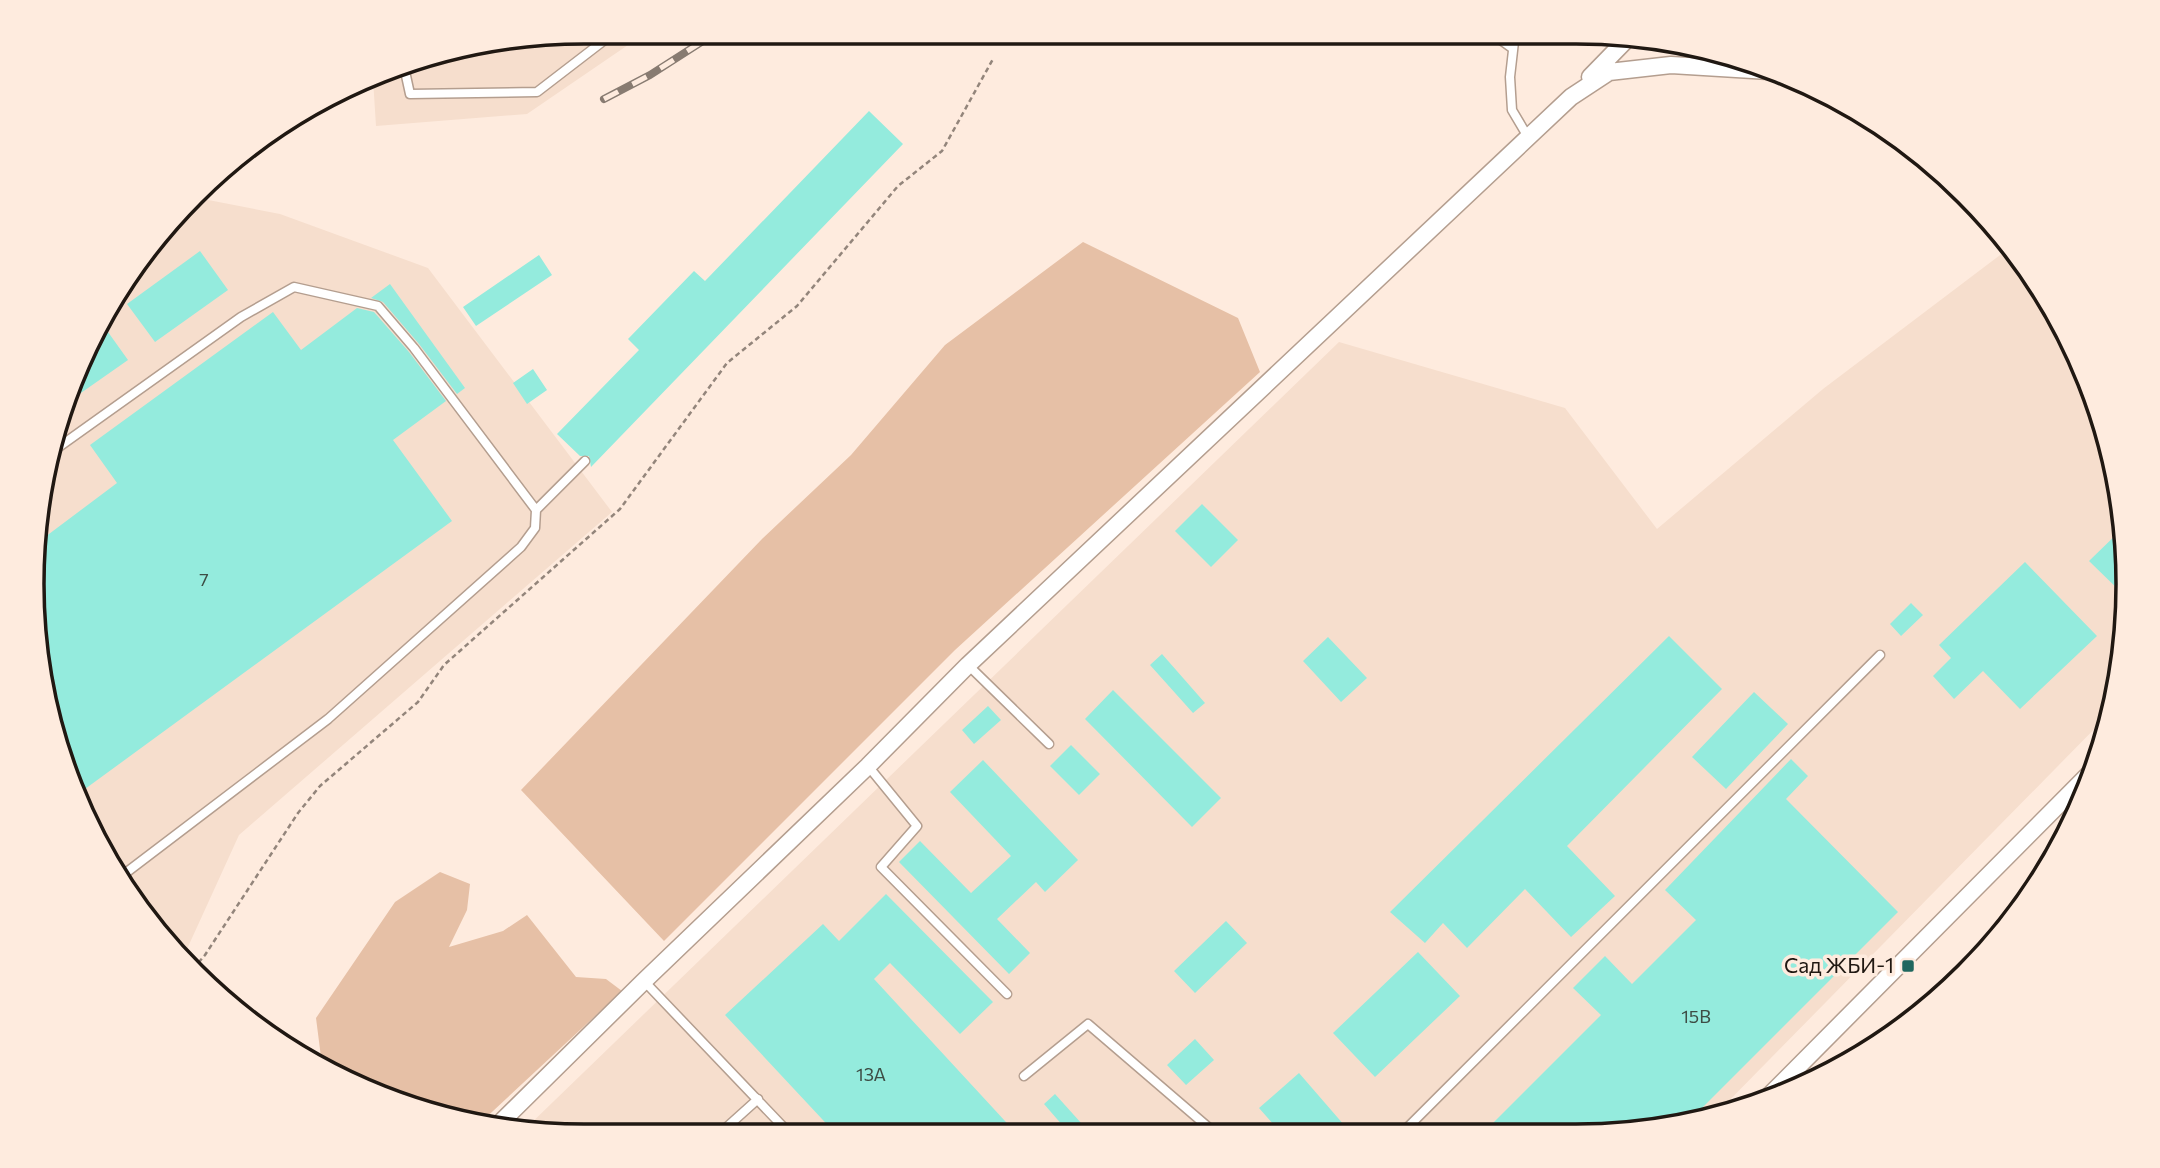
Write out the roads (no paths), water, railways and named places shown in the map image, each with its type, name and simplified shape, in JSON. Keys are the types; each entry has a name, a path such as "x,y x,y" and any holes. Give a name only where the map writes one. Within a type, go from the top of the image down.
{"street":[{"path":"505,1119 643,981 868,766 968,665 1529,138 1621,46"},
{"path":"1571,97 1609,72 1671,65 1741,69"},
{"path":"1797,1077 2076,787"}],"lane":[{"path":"406,74 410,94 537,92 599,44"},
{"path":"1506,44 1512,48"},
{"path":"1513,44 1510,77 1512,110 1529,138"},
{"path":"62,445 241,317 294,287 378,306 414,348 536,510 535,528 521,547 328,719 127,872"},
{"path":"536,510 585,461"},
{"path":"1411,1124 1880,655"},
{"path":"968,665 1049,744"},
{"path":"868,766 917,826 881,867 1007,994"},
{"path":"643,981 782,1124"},
{"path":"1024,1076 1088,1024 1205,1124"},
{"path":"730,1124 758,1099"}],"railway":[{"path":"604,99 650,75 698,44"}],"place":[{"name":"Сад ЖБИ-1","path":"1908,966"}]}
